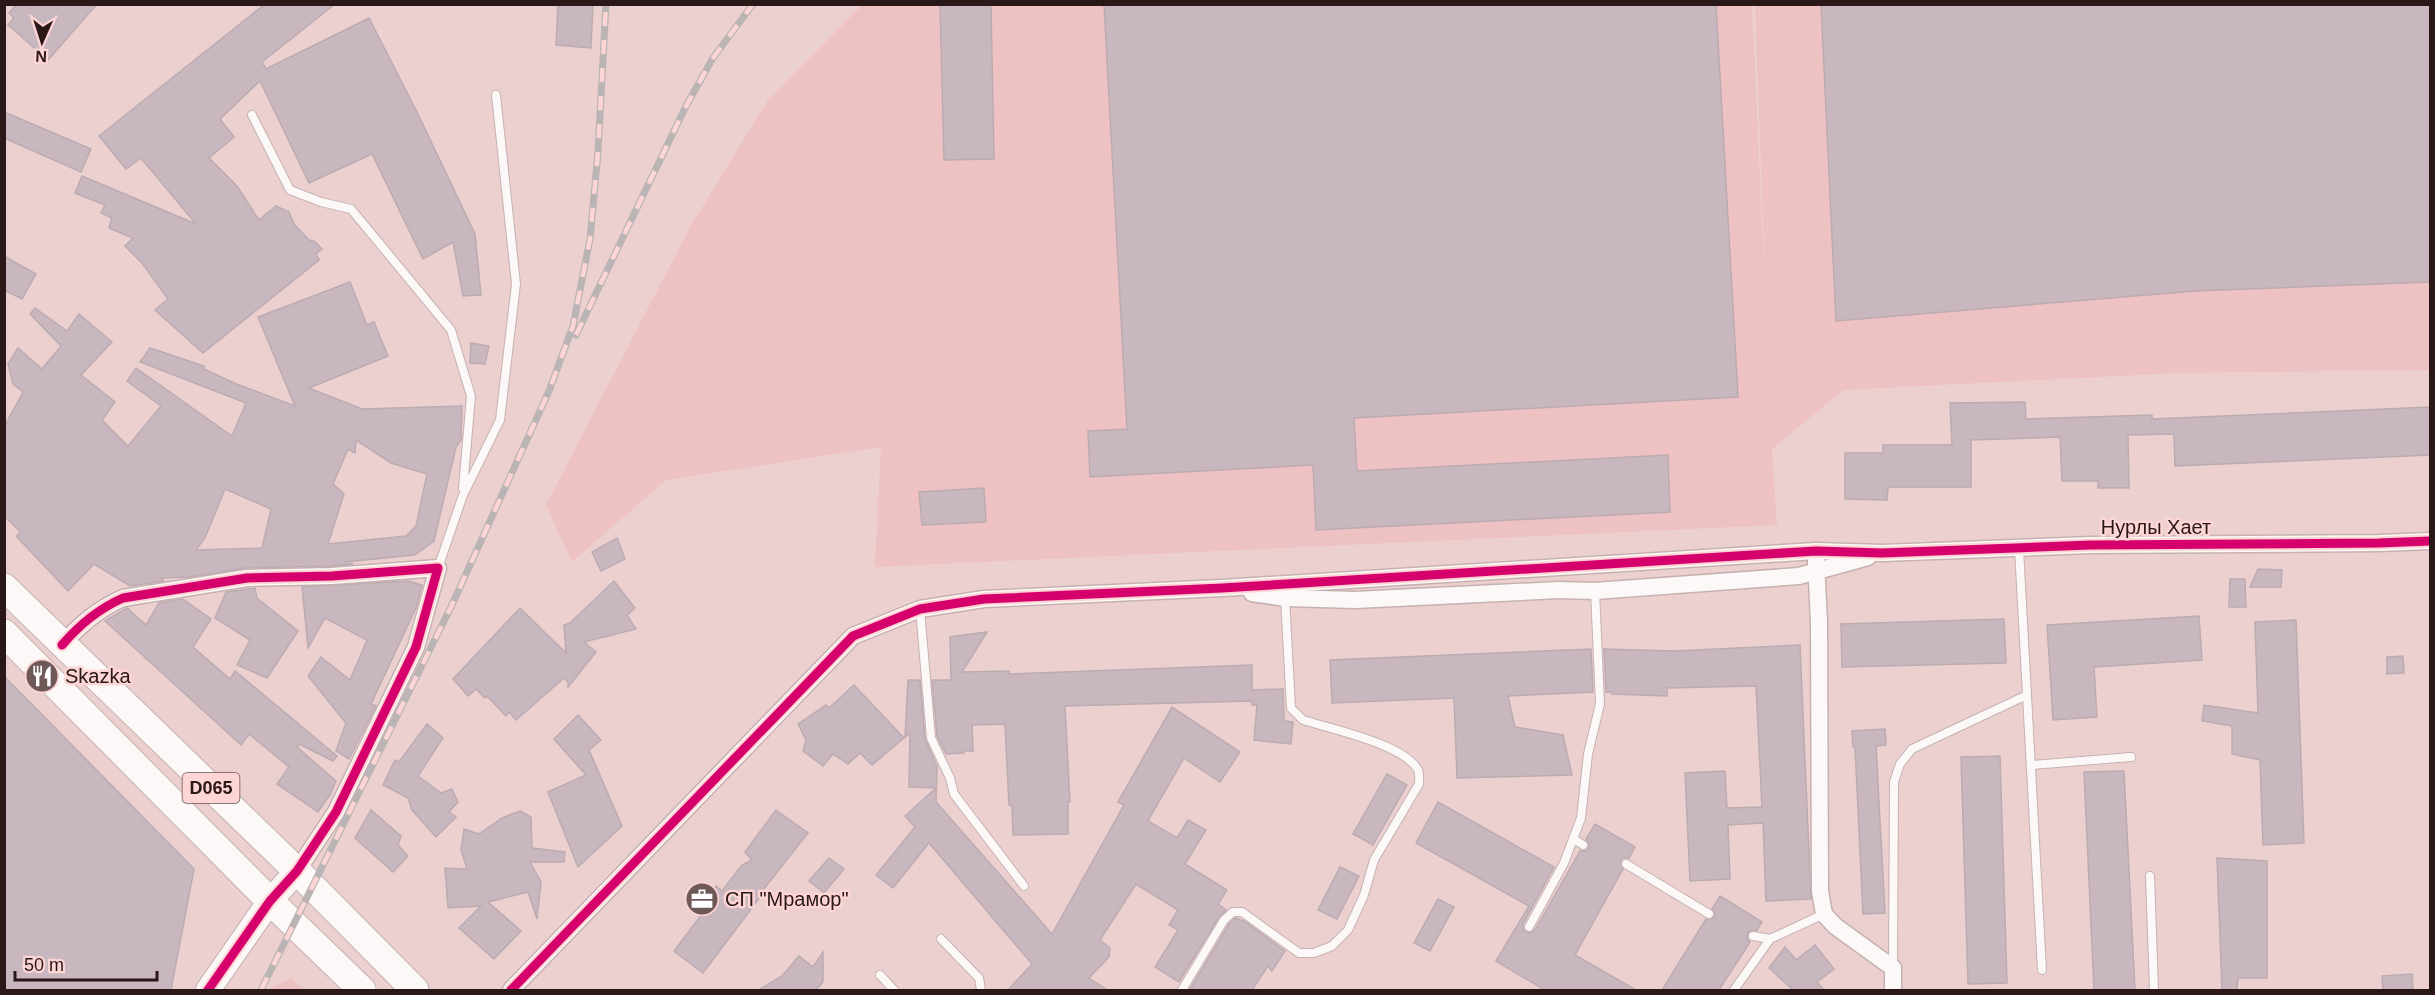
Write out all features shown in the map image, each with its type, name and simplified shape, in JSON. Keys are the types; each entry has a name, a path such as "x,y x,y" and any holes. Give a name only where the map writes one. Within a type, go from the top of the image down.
{"main road":[{"name":"D065","path":"4,587 297,871 416,990"},
{"name":"D065","path":"4,633 270,901 362,990"}],"street":[{"name":"Нурлы Хает","path":"1882,553 2090,545 2367,544 2430,541"},
{"path":"511,990 853,636 920,609 984,599 1222,588 1816,551 1882,553"},
{"path":"1816,551 1819,622 1820,891 1824,914 1835,926 1893,968 1893,990"},
{"path":"1222,588 1285,598 1355,600 1559,590 1595,591 1799,576 1882,553"},
{"path":"62,645 81,623 105,606 123,598 247,578 332,576 438,568 416,647 336,812 297,871 270,901 208,990"}],"lane":[{"path":"438,568 463,495 500,420 516,284 496,95"},
{"path":"252,115 290,190 351,209 451,330 471,396 463,495"},
{"path":"2019,549 2042,970"},
{"path":"1528,927 1574,839 1581,818 1588,754 1600,704 1595,591"},
{"path":"1182,990 1224,920 1233,912 1242,912 1299,953 1314,953 1332,945 1348,930 1364,895 1374,860 1419,784 1419,771 1388,747 1303,720 1295,714 1291,708 1285,598"},
{"path":"920,609 931,738 950,778 954,794 1024,886"},
{"path":"1893,968 1894,782 1900,764 1912,749 2027,695"},
{"path":"2031,765 2131,757"},
{"path":"1574,839 1583,845"},
{"path":"1626,864 1709,914"},
{"path":"2150,876 2154,990"},
{"path":"1734,990 1770,939 1824,914"},
{"path":"1753,936 1770,939"},
{"path":"941,939 978,978 981,990"},
{"path":"880,975 894,990"}],"shaded area":[{"path":"862,5 1752,5 1766,307 1755,5 2430,5 2430,370 2177,373 1843,390 1772,449 1777,525 875,567 881,447 666,480 572,562 546,505 690,227 768,100"},
{"path":"291,978 305,990 267,990"}],"building":[{"path":"17,4 97,4 48,60 8,25 14,18 9,13"},
{"path":"265,4 335,4 262,62 266,69 369,18 475,234 481,295 463,296 453,242 423,259 372,154 309,183 260,81 220,119 234,137 209,158 237,186 259,220 276,206 289,212 294,224 309,240 314,241 322,249 316,254 319,260 203,353 155,310 168,299 142,263 125,246 133,238 109,228 112,218 101,213 105,205 75,193 82,176 196,224 141,158 126,169 99,136"},
{"path":"558,4 593,4 591,48 556,45"},
{"path":"940,4 991,4 994,159 944,160"},
{"path":"1104,4 1716,4 1738,397 1354,418 1357,471 1668,455 1670,512 1316,530 1313,465 1090,477 1088,431 1127,429"},
{"path":"1821,4 2430,4 2430,282 2195,291 1836,321"},
{"path":"4,112 91,149 81,172 4,138"},
{"path":"4,256 36,274 22,299 4,290"},
{"path":"350,282 367,325 374,322 388,356 309,388 362,409 462,406 461,440 456,447 434,541 415,555 345,562 353,564 331,566 245,568 190,577 161,578 164,581 130,586 94,564 68,591 16,536 21,532 4,516 4,427 23,392 13,384 8,364 18,348 42,369 61,346 30,314 35,308 67,331 79,314 112,342 81,375 115,402 102,420 128,446 161,406 127,381 136,368 232,436 246,403 140,362 150,348 204,366 204,369 234,383 295,406 258,317","holes":["356,440 391,463 427,474 416,526 406,536 328,544 344,494 333,484 348,449 355,453","225,489 271,509 262,548 196,550 205,538"]},
{"path":"471,343 489,346 485,364 470,363"},
{"path":"2025,402 2026,419 2152,415 2152,419 2430,407 2430,455 2175,466 2174,434 2128,435 2129,488 2098,488 2098,481 2062,481 2060,437 1971,440 1971,487 1888,487 1887,500 1845,499 1845,453 1883,453 1883,445 1952,445 1950,403"},
{"path":"984,488 986,522 922,525 919,492"},
{"path":"617,538 625,559 601,571 592,552"},
{"path":"2258,569 2282,570 2281,587 2250,587"},
{"path":"2230,579 2245,579 2246,607 2229,607"},
{"path":"408,581 422,585 416,608 371,704 376,706 349,759 336,751 346,723 308,676 321,657 350,680 367,640 325,618 308,648 302,587"},
{"path":"614,581 635,608 627,615 636,629 584,642 596,652 568,687 568,682 564,678 516,720 509,712 506,716 487,696 485,698 476,689 468,696 453,679 520,608 566,653 564,625 570,623"},
{"path":"255,588 257,598 298,631 267,678 237,665 250,640 215,618 226,592"},
{"path":"183,599 211,619 193,647 230,679 235,671 337,756 333,761 299,744 297,747 336,781 330,795 318,812 277,784 289,767 249,734 241,745 105,621 127,608 146,625 159,603"},
{"path":"2199,616 2202,660 2094,667 2097,717 2053,720 2047,625"},
{"path":"2004,619 2006,663 1842,667 1841,624"},
{"path":"2296,620 2304,843 2263,845 2260,760 2232,754 2232,726 2202,721 2204,705 2258,713 2255,622"},
{"path":"987,632 962,672 1009,671 1009,674 1252,665 1252,690 1283,689 1284,721 1293,722 1291,744 1254,740 1257,705 1252,705 1252,701 1065,706 1070,802 1068,802 1068,834 1013,835 1012,805 1009,805 1005,724 972,725 973,751 964,751 964,753 946,754 937,736 932,680 951,680 950,637"},
{"path":"1800,645 1811,899 1766,901 1763,823 1728,825 1730,879 1690,881 1685,773 1725,771 1727,808 1762,807 1756,686 1667,688 1667,696 1612,694 1612,692 1606,692 1604,649 1674,651"},
{"path":"1591,649 1593,692 1508,696 1515,727 1563,735 1572,775 1457,778 1454,698 1332,703 1330,660"},
{"path":"2403,656 2404,673 2387,674 2387,657"},
{"path":"4,676 194,869 171,990 4,990"},
{"path":"908,680 920,680 925,739 937,766 936,802 1052,934 1124,805 1118,802 1172,707 1240,752 1220,782 1184,758 1148,821 1177,838 1188,820 1206,830 1185,864 1227,890 1218,904 1226,910 1219,917 1179,982 1155,967 1178,930 1169,925 1178,910 1136,884 1100,940 1110,948 1109,957 1089,978 1107,990 1008,990 1032,964 929,843 893,888 876,875 915,827 905,816 936,788 909,787 910,733 905,737"},
{"path":"854,685 904,738 872,765 860,753 848,764 833,754 823,766 803,751 806,740 798,724 826,705 829,708"},
{"path":"578,715 601,740 589,750 622,826 578,867 548,792 586,775 554,739"},
{"path":"427,724 443,738 418,776 441,793 452,789 458,802 449,812 456,817 436,837 412,810 408,798 383,785 395,760 399,762"},
{"path":"1885,729 1886,745 1876,746 1885,913 1863,914 1855,747 1853,747 1852,731"},
{"path":"2000,756 2007,983 1968,984 1961,757"},
{"path":"2124,771 2135,990 2094,990 2084,772"},
{"path":"1387,774 1407,785 1373,845 1353,834"},
{"path":"1438,802 1554,867 1523,924 1523,930 1529,933 1535,930 1580,851 1589,848 1586,839 1595,824 1635,847 1629,858 1623,858 1620,861 1623,869 1575,955 1636,990 1545,990 1496,961 1529,906 1416,843"},
{"path":"371,810 401,836 398,845 408,856 393,872 355,838"},
{"path":"776,810 808,833 759,895 761,896 703,973 674,951 711,902 706,899 716,886 722,891 742,865 752,860 745,852"},
{"path":"520,811 531,817 532,848 565,852 564,862 530,862 541,882 537,919 528,892 488,902 521,931 494,959 459,928 481,906 448,908 445,868 467,869 461,850 464,829 479,834 502,818"},
{"path":"829,858 844,869 824,893 809,881"},
{"path":"2217,858 2267,861 2267,978 2238,978 2237,990 2222,990"},
{"path":"1340,867 1359,876 1337,919 1318,910"},
{"path":"1720,896 1762,922 1757,930 1748,932 1747,938 1750,942 1719,990 1662,990 1706,919 1714,918 1715,914 1712,909"},
{"path":"1438,899 1454,907 1430,951 1414,943"},
{"path":"1235,918 1244,921 1285,951 1272,971 1268,966 1252,990 1190,989 1229,924"},
{"path":"1815,945 1834,969 1817,982 1824,990 1793,990 1769,968 1785,947 1796,960"},
{"path":"823,952 823,982 816,990 759,990 782,976 799,956 813,967"},
{"path":"2412,974 2413,990 2383,990 2382,976"}],"railway":[{"path":"261,990 451,607 549,391 573,326 590,239 598,152 606,4"},
{"path":"576,335 686,106 713,58 753,4"}],"cycle path":[{"path":"511,990 853,636 920,609 984,599 1222,588 1816,551 1882,553 2090,545 2430,541"},
{"path":"62,645 90,618 123,598 247,578 332,576 438,568 416,647 336,812 297,871 270,901 208,990"}],"place":[{"name":"Skazka","path":"42,676"},
{"name":"СП \"Мрамор\"","path":"702,899"}]}
